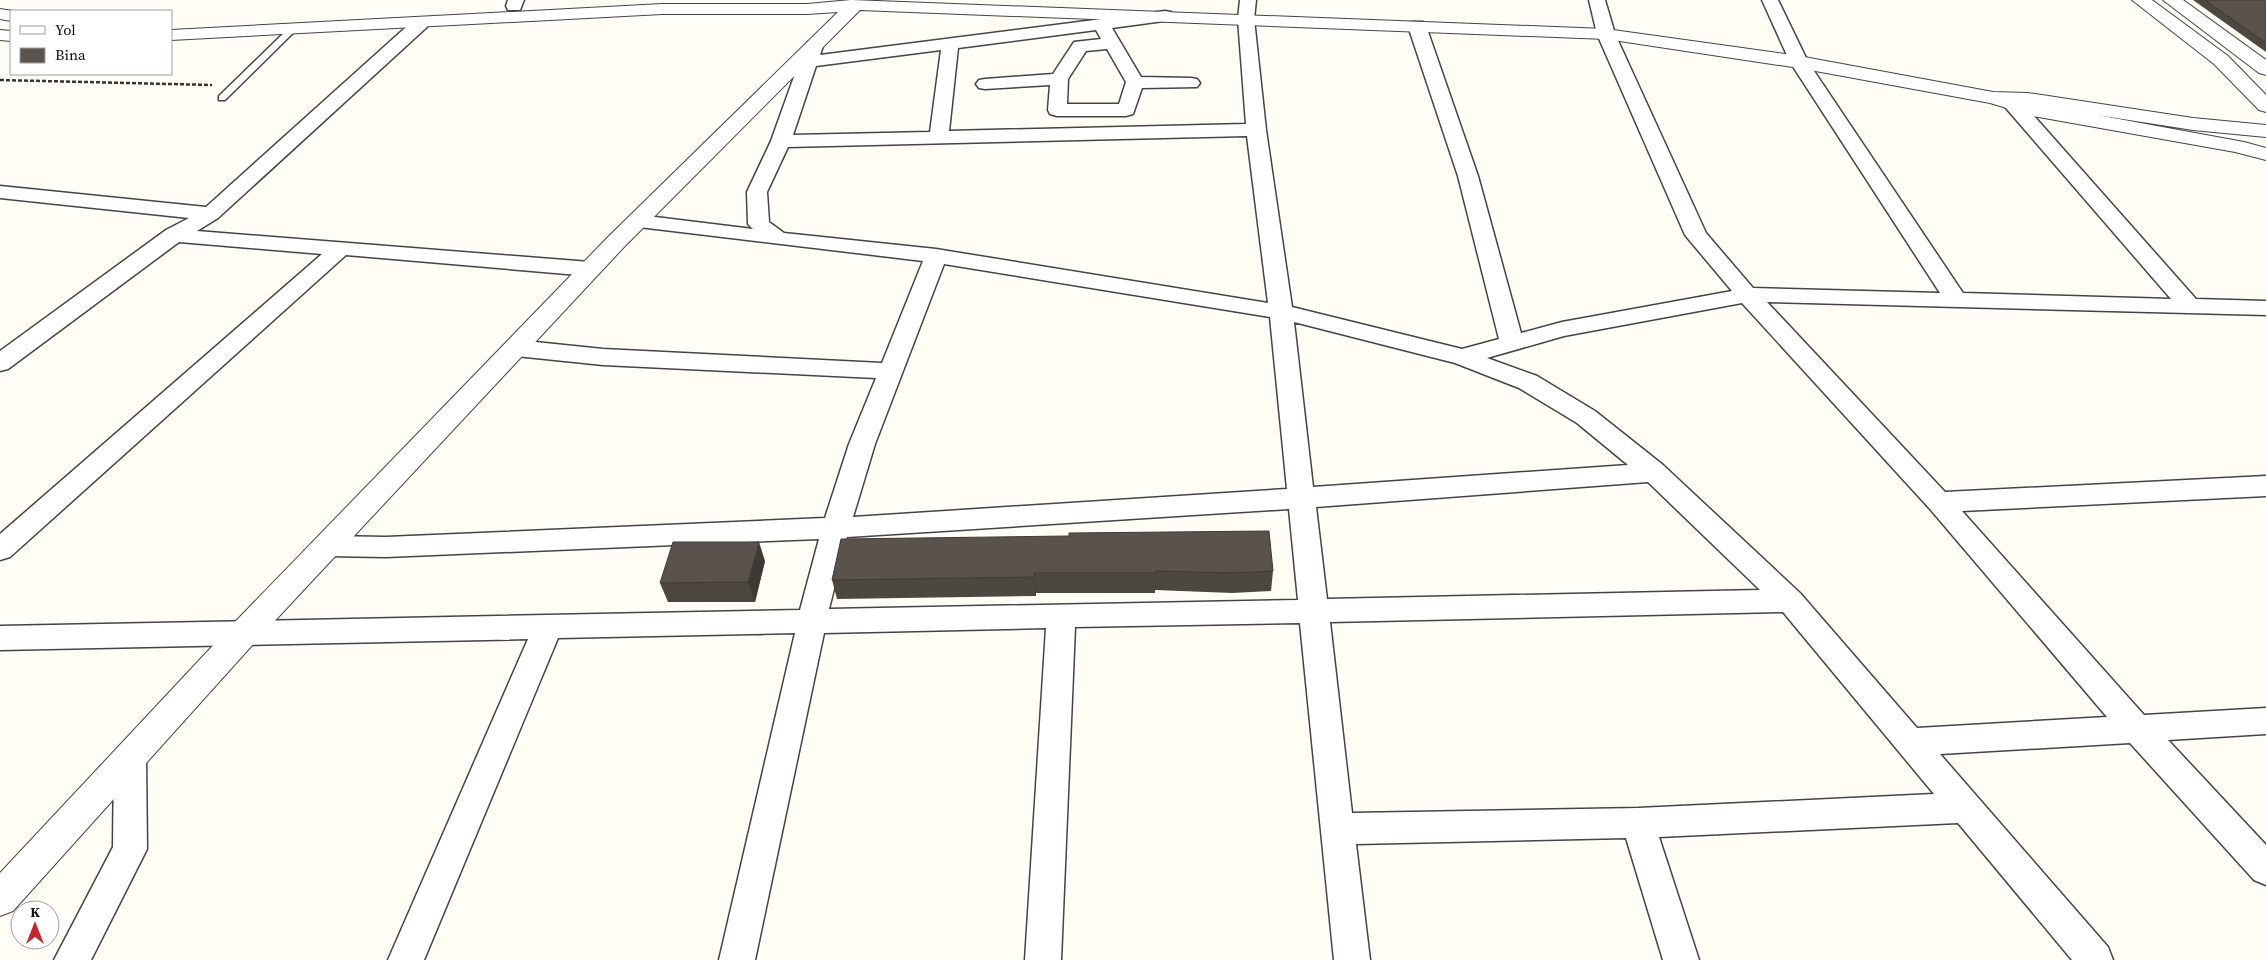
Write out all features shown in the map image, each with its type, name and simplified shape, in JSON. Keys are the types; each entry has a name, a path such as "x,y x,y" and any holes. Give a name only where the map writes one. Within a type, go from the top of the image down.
{"street":[{"path":"172,22 515,3 612,0"},
{"path":"1597,0 1606,34 1696,235 1747,295 1938,502 2137,729 2266,868"},
{"path":"1770,0 1799,62 1956,300"},
{"path":"2141,0 2221,60 2266,106"},
{"path":"2172,0 2266,69"},
{"path":"0,899 245,632 590,270 812,52 854,2"},
{"path":"172,35 421,24 662,9 807,9 854,2 1165,16"},
{"path":"812,52 950,44 1165,16 1247,9 1417,26 1606,34 1799,62 2003,100 2033,110 2237,146 2266,154"},
{"path":"1247,9 1256,130 1281,312 1352,960"},
{"path":"0,363 174,235 211,214 421,24"},
{"path":"1101,24 1135,82 1126,110 1057,110 1059,80 1080,46 1112,43"},
{"path":"1417,26 1468,176 1512,343"},
{"path":"939,136 950,44"},
{"path":"778,239 759,224 757,192 781,141 812,52"},
{"path":"985,84 1059,80"},
{"path":"1135,82 1191,83"},
{"path":"2003,100 2028,99 2194,124 2266,131"},
{"path":"2003,100 2190,306"},
{"path":"781,141 1256,130"},
{"path":"0,206 9,193 211,214"},
{"path":"639,221 778,239 936,256 1281,312 1462,357 1528,382 1586,417 1654,472 1790,601 1912,742 1964,808 2095,960"},
{"path":"174,235 590,270"},
{"path":"0,550 340,250"},
{"path":"737,960 812,620 836,528 862,444 936,256"},
{"path":"1462,357 1562,329 1747,295 2266,308"},
{"path":"516,348 603,357 891,371"},
{"path":"327,546 386,547 836,528 1302,498 1654,472"},
{"path":"1938,502 2266,486"},
{"path":"0,638 1790,601"},
{"path":"1043,960 1061,615"},
{"path":"406,960 548,626"},
{"path":"1912,742 2266,721"},
{"path":"72,960 130,849 130,757"},
{"path":"1338,829 1638,823 1964,808"},
{"path":"1638,823 1681,960"}],"lane":[{"path":"222,98 292,30"}],"path":[{"path":"0,80 236,85"}],"building":[{"path":"2205,0 2266,0 2266,43"},
{"path":"1269,531 1273,571 1234,573 1155,571 1155,573 1034,573 1034,577 832,580 841,539 1069,536 1069,533"},
{"path":"673,542 759,542 748,582 660,583"}]}
